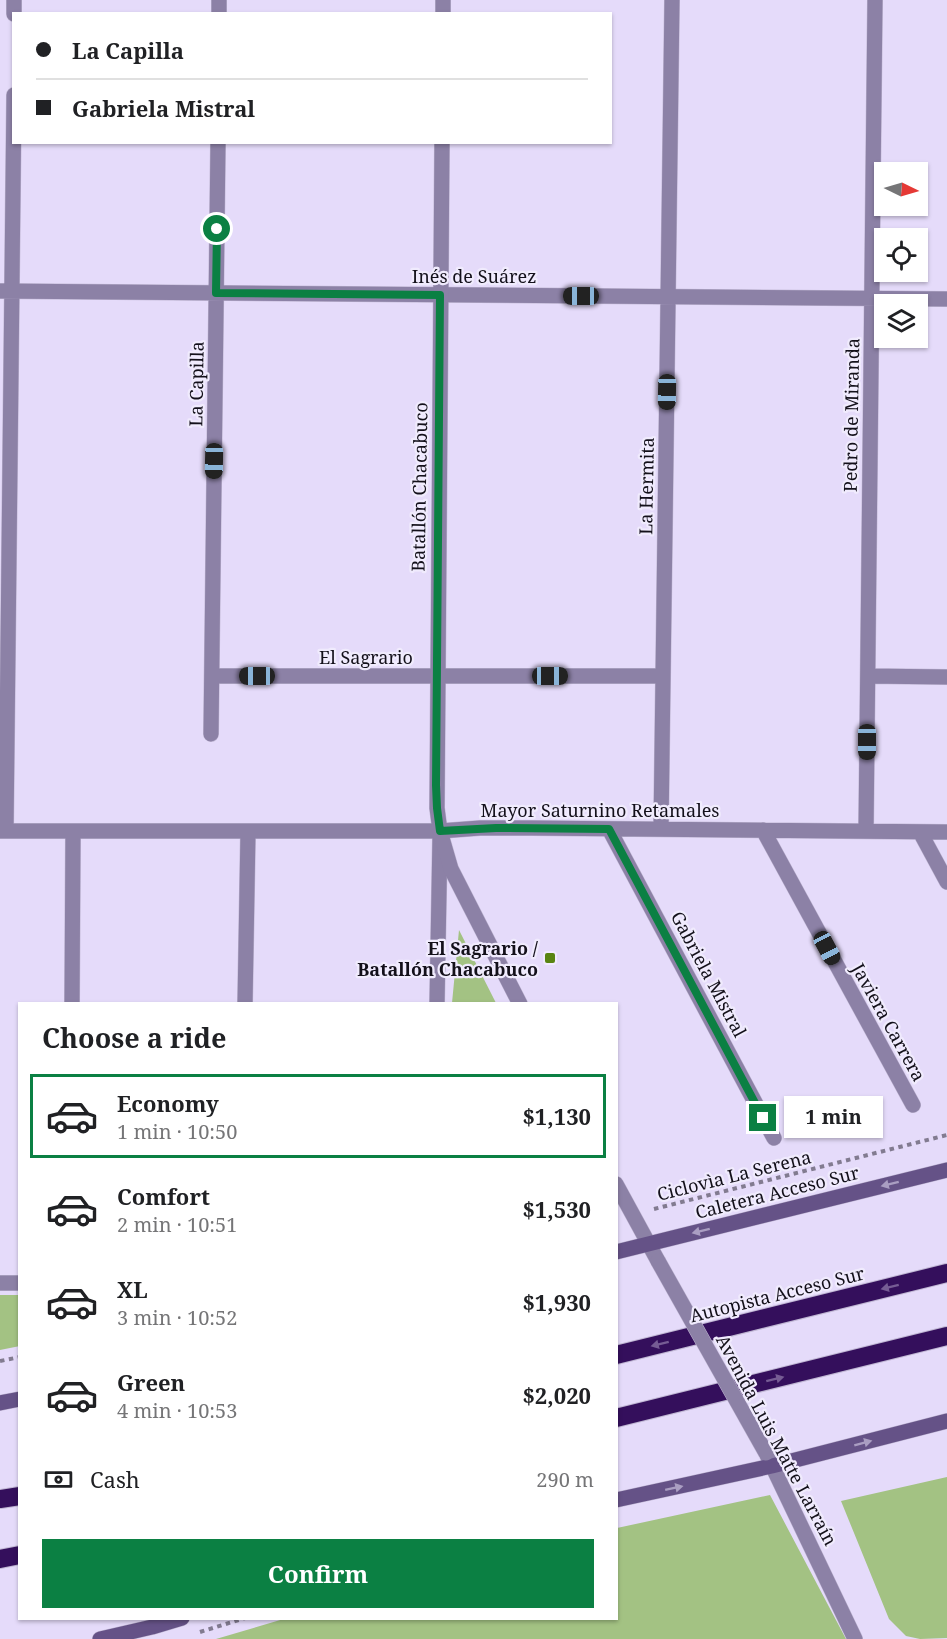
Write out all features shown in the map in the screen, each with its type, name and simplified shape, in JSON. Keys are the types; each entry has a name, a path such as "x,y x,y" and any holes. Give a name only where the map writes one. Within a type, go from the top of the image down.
{"highway":[{"name":"Autopista Acceso Sur","path":"618,1355 947,1273"},
{"path":"618,1418 947,1336"},
{"path":"0,1499 18,1496"},
{"path":"0,1559 18,1556"}],"main road":[{"name":"Caletera Acceso Sur","path":"618,1252 947,1170"},
{"path":"0,1403 18,1399"},
{"path":"618,1499 769,1459 947,1421"},
{"path":"100,1639 175,1620"}],"street":[{"name":"La Hermita","path":"661,829 672,0"},
{"name":"Pedro de Miranda","path":"866,831 875,0"},
{"path":"3,831 6,291 12,144"},
{"name":"La Capilla","path":"212,734 218,144"},
{"name":"Batallón Chacabuco","path":"442,144 437,808 440,831 451,869 519,1002"},
{"name":"Inés de Suárez","path":"6,291 947,299"},
{"name":"El Sagrario","path":"212,676 663,676"},
{"path":"868,676 947,677"},
{"name":"Mayor Saturnino Retamales","path":"3,831 440,831 496,828 947,832"},
{"name":"Gabriela Mistral","path":"609,829 774,1138"},
{"name":"Javiera Carrera","path":"763,830 913,1105"},
{"path":"72,1002 73,831"},
{"name":"Batallón Chacabuco","path":"437,1002 440,831"},
{"path":"245,1002 248,832"},
{"path":"920,832 947,882"},
{"path":"618,1188 649,1244"},
{"name":"Avenida Luis Matte Larraín","path":"649,1244 769,1459 855,1639"},
{"path":"0,1283 18,1283"}],"path":[{"name":"Ciclovìa La Serena","path":"633,1214 947,1135"},
{"path":"0,1361 18,1357"},
{"path":"196,1634 239,1620"}],"green space":[{"path":"459,930 495,1002 452,1002"},
{"path":"0,1295 18,1295 18,1346 0,1350"},
{"path":"947,1477 947,1638 920,1639 906,1636 889,1619 841,1501"},
{"path":"770,1495 846,1639 216,1639 280,1620 618,1620 618,1528"}],"place":[{"name":"El Sagrario / Batallón Chacabuco","path":"550,958"}],"route":[{"path":"217,229 216,293 440,295 436,785 440,831 480,828 609,829 763,1118"}]}
